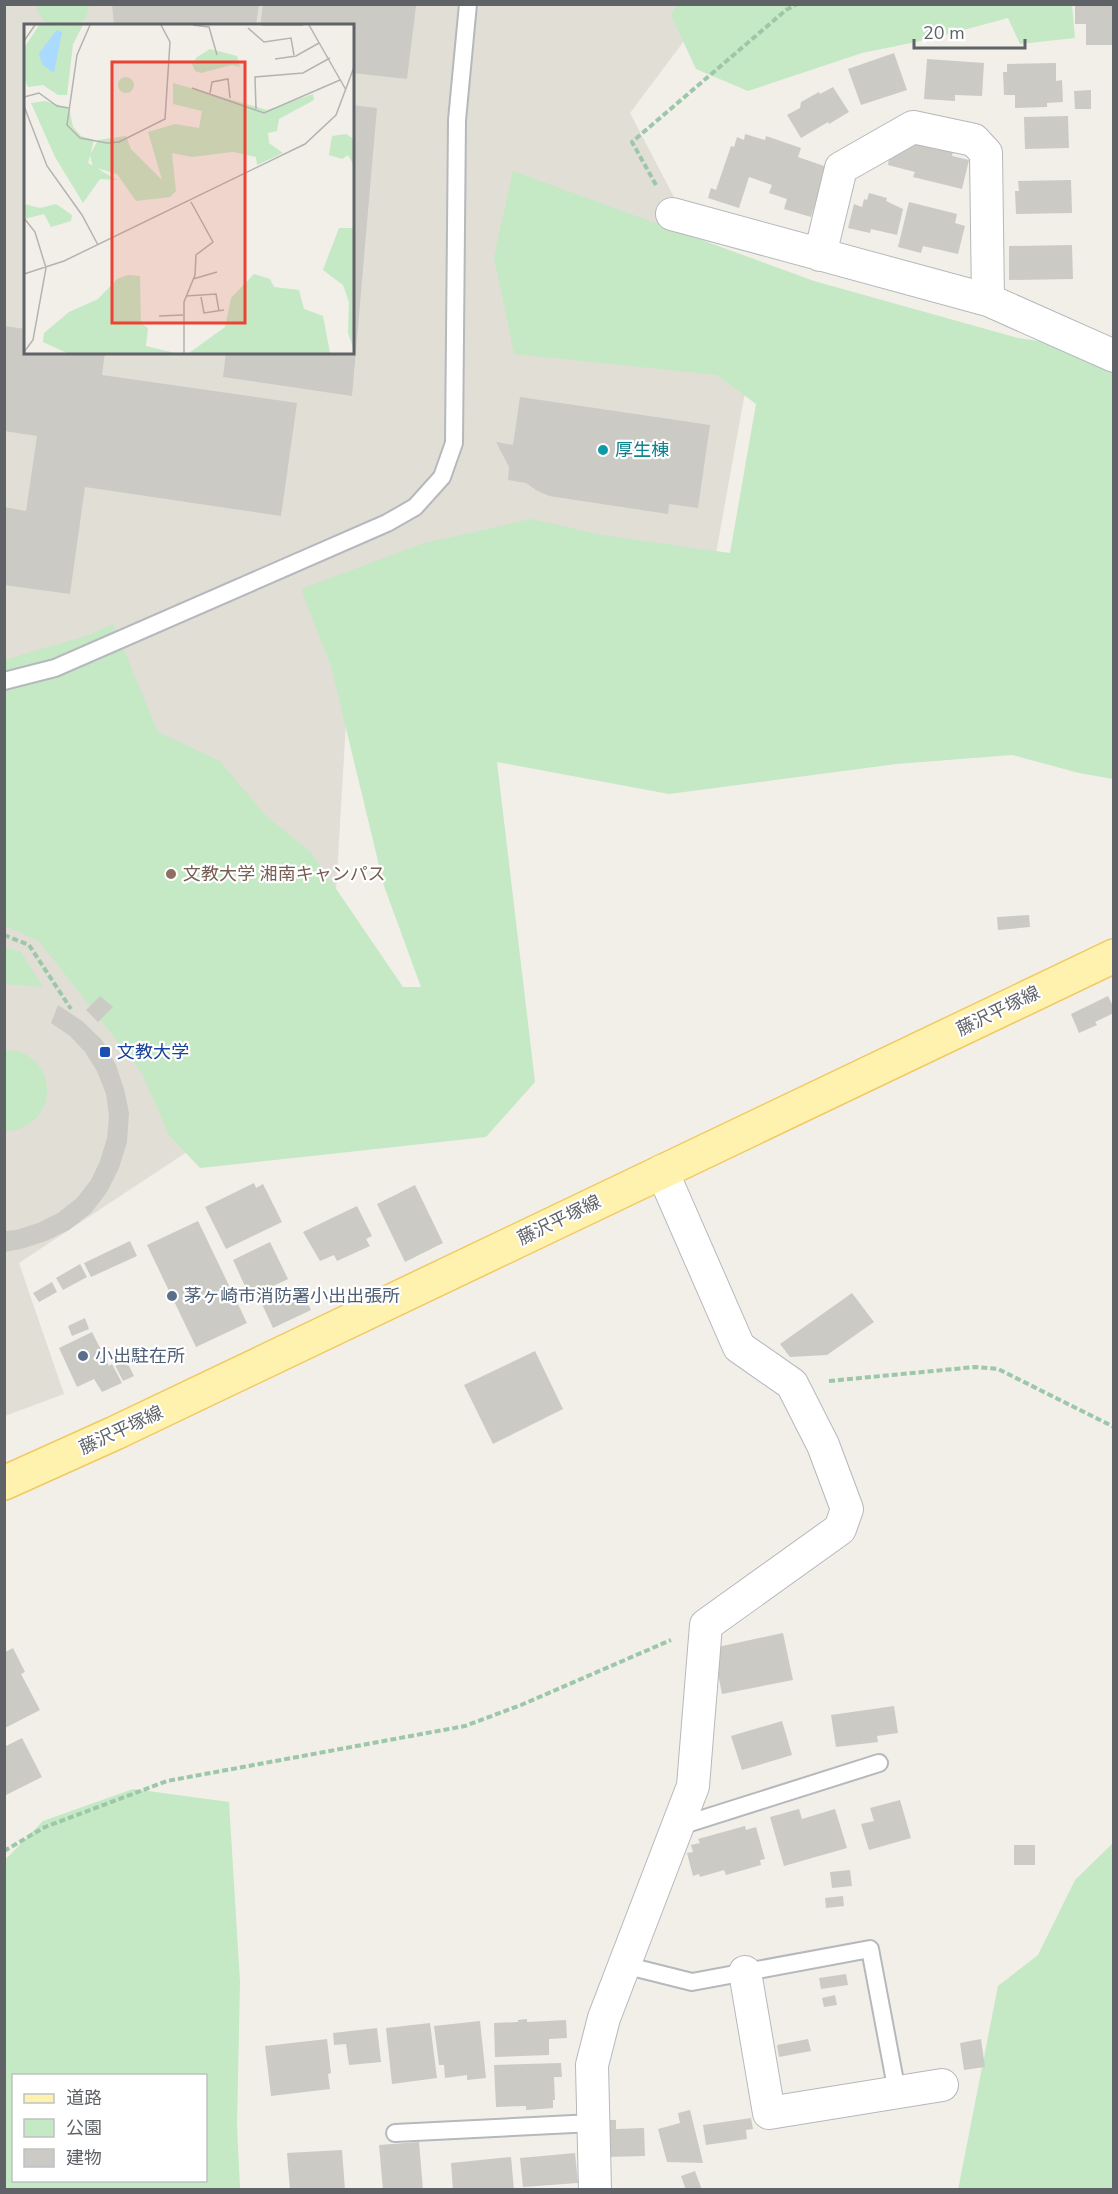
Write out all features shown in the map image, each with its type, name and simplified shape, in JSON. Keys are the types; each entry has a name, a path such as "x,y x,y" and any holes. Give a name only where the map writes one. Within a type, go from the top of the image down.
{"main road":[{"name":"藤沢平塚線","path":"4,1483 125,1428 1113,956"}],"street":[{"path":"820,255 841,168 913,127 974,140 986,153 988,300"},
{"path":"672,214 988,300 1113,356"},
{"path":"595,2190 592,2065 604,2018 693,1786 706,1625 840,1529 847,1509 823,1445 789,1383 739,1347 662,1171"},
{"path":"745,1972 769,2113 942,2085"}],"lane":[{"path":"4,681 55,668 387,524 416,507 442,477 454,443 457,120 468,4"},
{"path":"676,1827 879,1763"},
{"path":"624,1965 692,1982 870,1950 897,2092"},
{"path":"395,2133 593,2123"}],"path":[{"path":"672,214 632,142 786,10 797,4"},
{"path":"4,935 29,945 71,1009"},
{"path":"789,1383 975,1367 998,1369 1113,1427"},
{"path":"4,1851 45,1827 167,1781 465,1726 521,1705 706,1625"}],"shaded area":[{"name":"文教大学 湘南キャンパス","path":"4,5 711,5 630,113 753,348 711,581 348,689 326,1060 19,1263 64,1394 5,1416"}],"green space":[{"path":"38,4 90,5 85,19 76,24 46,24 37,11"},
{"path":"677,5 1072,5 1075,38 1020,44 1008,18 930,39 862,53 748,91 696,69 671,15"},
{"path":"513,171 814,281 1018,338 1113,352 1113,779 1079,773 1012,755 896,764 669,794 497,762 535,1082 486,1137 200,1168 169,1135 142,1073 39,941 5,926 4,660 89,635 113,624 158,732 220,761 266,816 311,852 403,987 421,987 384,886 331,666 301,589 421,544 531,519 602,535 730,553 756,404 717,375 514,354 494,257"},
{"path":"4,947 21,952 43,987 5,984"},
{"path":"5,1050 23,1053 36,1062 44,1074 47,1089 45,1103 37,1117 24,1127 5,1132"},
{"path":"133,1789 229,1802 240,1982 237,2126 240,2189 5,2189 5,1860 43,1821"},
{"path":"1113,1843 1113,2189 958,2190 998,1986 1038,1955 1075,1880"}],"building":[{"path":"112,4 259,4 256,24 114,24"},
{"path":"263,4 416,6 407,79 354,73 354,24 260,24"},
{"path":"1075,4 1114,4 1114,45 1086,45 1086,24 1075,24"},
{"path":"894,53 907,90 861,105 848,69"},
{"path":"927,59 984,63 982,96 955,95 955,101 924,99"},
{"path":"1056,63 1056,81 1062,80 1063,102 1047,103 1047,107 1015,108 1015,95 1004,95 1003,72 1007,72 1007,64"},
{"path":"833,87 849,112 801,138 787,115 800,108 801,102"},
{"path":"1091,90 1091,109 1075,109 1074,91"},
{"path":"354,105 377,108 352,396 223,377 226,354 354,354"},
{"path":"1068,116 1069,148 1025,149 1024,117"},
{"path":"745,134 765,140 766,136 801,148 798,157 827,167 811,217 784,209 787,199 769,193 772,185 749,177 739,208 708,198 711,188 716,190 731,146 734,147 737,137 744,140"},
{"path":"918,140 954,147 952,156 969,160 962,189 913,177 915,172 888,165 889,157"},
{"path":"1071,180 1072,213 1016,214 1015,191 1019,191 1018,181"},
{"path":"869,193 887,198 886,201 903,209 897,235 871,229 870,233 848,228 854,204 862,207"},
{"path":"909,202 957,214 955,223 965,226 958,254 923,246 921,253 898,247"},
{"path":"1072,245 1073,279 1009,280 1009,246"},
{"path":"4,326 24,329 24,354 105,354 102,375 297,403 281,516 85,487 70,594 4,585 4,507 26,511 37,436 4,431"},
{"name":"厚生棟","path":"520,397 710,425 698,508 669,504 668,514 549,496 526,483 508,480 509,467 496,442 513,445"},
{"path":"1029,915 1030,927 998,930 997,917"},
{"path":"100,996 113,1007 98,1022 86,1010"},
{"path":"1108,996 1114,1013 1095,1022 1097,1025 1079,1033 1071,1014"},
{"path":"58,1005 82,1021 102,1040 116,1065 129,1113 127,1142 119,1168 107,1192 91,1213 69,1230 46,1241 5,1252 5,1231 38,1223 58,1213 77,1198 91,1180 107,1138 109,1116 106,1094 97,1071 85,1052 70,1036 51,1023"},
{"path":"254,1183 256,1188 263,1184 282,1222 226,1249 205,1207"},
{"path":"415,1185 443,1243 405,1262 377,1204"},
{"path":"357,1206 372,1236 366,1239 370,1246 337,1261 334,1255 320,1261 303,1232"},
{"path":"198,1221 247,1323 196,1347 147,1245"},
{"path":"130,1241 137,1256 91,1277 84,1263"},
{"path":"270,1242 288,1279 250,1297 233,1260"},
{"path":"80,1264 87,1277 63,1290 56,1278"},
{"path":"52,1282 57,1292 39,1302 33,1293"},
{"path":"299,1285 311,1310 273,1328 261,1302"},
{"path":"852,1293 874,1322 827,1355 790,1357 780,1344"},
{"path":"85,1318 89,1329 72,1336 68,1326"},
{"name":"小出駐在所","path":"92,1332 109,1366 112,1364 122,1383 102,1392 94,1379 77,1387 59,1348"},
{"path":"535,1351 563,1409 493,1444 464,1385"},
{"path":"122,1352 134,1376 123,1381 111,1357"},
{"path":"783,1633 793,1680 722,1694 713,1648"},
{"path":"13,1648 25,1672 21,1674 40,1710 5,1728 5,1652"},
{"path":"894,1706 898,1733 877,1736 878,1742 836,1747 831,1715"},
{"path":"782,1721 792,1755 742,1770 731,1736"},
{"path":"22,1738 42,1777 4,1796 4,1747"},
{"path":"900,1800 911,1838 869,1850 861,1824 874,1821 870,1808"},
{"path":"799,1809 802,1819 835,1809 847,1848 784,1866 770,1817"},
{"path":"745,1826 746,1830 756,1827 765,1859 760,1860 761,1865 726,1875 724,1870 700,1877 699,1874 693,1876 687,1853 693,1852 691,1845 700,1843 698,1839"},
{"path":"1014,1845 1035,1845 1035,1865 1014,1865"},
{"path":"850,1870 852,1886 832,1888 830,1872"},
{"path":"843,1896 844,1906 826,1908 825,1898"},
{"path":"846,1974 848,1985 821,1989 819,1978"},
{"path":"835,1995 837,2005 824,2007 822,1998"},
{"path":"527,2019 527,2022 566,2020 567,2038 549,2039 549,2055 495,2057 494,2023 518,2022 518,2020"},
{"path":"480,2021 486,2078 467,2080 467,2075 445,2078 444,2065 439,2065 434,2026"},
{"path":"430,2023 437,2078 392,2084 386,2028"},
{"path":"377,2028 381,2062 349,2065 346,2044 334,2045 333,2033"},
{"path":"327,2039 331,2073 328,2074 330,2089 271,2096 265,2046"},
{"path":"808,2039 811,2051 779,2057 777,2045"},
{"path":"981,2039 985,2067 964,2070 960,2043"},
{"path":"561,2063 562,2077 554,2077 553,2108 526,2110 526,2106 496,2107 494,2065"},
{"path":"690,2110 703,2163 667,2162 658,2129 680,2123 678,2113"},
{"path":"751,2118 753,2129 746,2130 747,2139 706,2145 703,2125"},
{"path":"606,2120 616,2120 616,2129 644,2128 645,2156 607,2157"},
{"path":"419,2142 423,2190 383,2190 379,2145"},
{"path":"342,2150 345,2190 290,2190 287,2153"},
{"path":"575,2153 578,2183 523,2187 520,2158"},
{"path":"511,2157 514,2190 453,2190 451,2163"},
{"path":"695,2171 702,2190 686,2190 681,2176"}],"place":[{"name":"厚生棟","path":"603,450"},
{"name":"文教大学 湘南キャンパス","path":"171,874"},
{"name":"文教大学","path":"105,1052"},
{"name":"茅ヶ崎市消防署小出出張所","path":"172,1296"},
{"name":"小出駐在所","path":"83,1356"}]}
